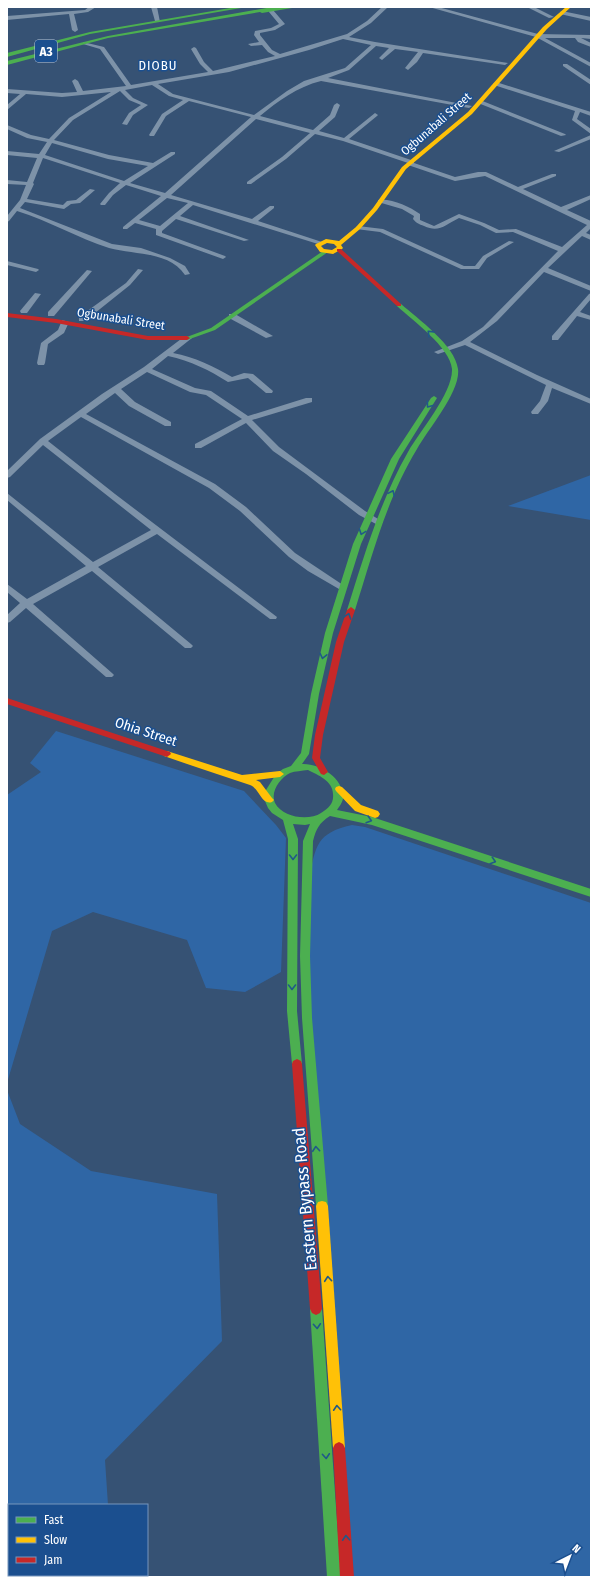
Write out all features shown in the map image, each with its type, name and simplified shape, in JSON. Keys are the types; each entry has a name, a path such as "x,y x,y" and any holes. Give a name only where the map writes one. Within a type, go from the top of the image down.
{"main road":[{"path":"8,60 43,55 87,39 158,21 245,7"},
{"path":"8,60 32,47 87,39 102,44 271,8 296,7"},
{"name":"A3","path":"8,60 87,39 271,8"},
{"name":"A3","path":"8,60 66,41 150,25 271,8"},
{"name":"Ogbunabali Street","path":"336,245 358,228 409,162 452,124 505,63 564,9"},
{"name":"Ogbunabali Street","path":"336,245 344,232 364,212 389,178 470,113 551,17 564,9"},
{"path":"323,249 336,245"},
{"path":"323,249 336,245"},
{"path":"324,772 316,758 319,735 340,642 379,522 409,453 451,390 455,369 443,351 336,245"},
{"path":"294,768 305,754 327,641 342,587 367,517 395,458 445,379 443,351 378,293 323,249"},
{"name":"Ogbunabali Street","path":"7,315 65,322 134,336 169,339 188,338 213,329 323,249"},
{"name":"Ogbunabali Street","path":"7,309 82,319 150,333 192,331 225,314 323,249"},
{"path":"327,641 340,642"},
{"name":"Ohia Street","path":"7,701 257,784 269,800"},
{"path":"241,778 280,774 294,768 309,767 324,772 335,781 339,789 358,808 569,876"},
{"path":"280,774 274,780 270,788 269,800 276,811 287,819 300,822 318,820 331,813 339,802 339,789"},
{"path":"331,813 343,814 372,821 591,893"},
{"name":"Eastern Bypass Road","path":"287,819 293,839 292,1011 308,1186 334,1577"},
{"name":"Eastern Bypass Road","path":"318,820 310,831 308,841 305,956 307,1018 334,1351 348,1577"}],"street":[{"path":"7,18 86,11 93,7"},
{"path":"154,7 158,21"},
{"path":"7,91 52,95 121,89 212,73 279,56 343,37 366,25 385,7"},
{"path":"432,7 535,35 591,37"},
{"path":"530,7 551,17"},
{"path":"271,8 282,24 273,29 257,32 257,35 270,51 279,56"},
{"path":"564,9 591,19"},
{"path":"71,12 76,30 87,39"},
{"path":"66,41 76,30"},
{"path":"535,35 591,65"},
{"path":"343,37 393,47 505,63"},
{"path":"577,37 581,42 591,45"},
{"path":"250,44 263,43"},
{"path":"102,44 129,87"},
{"path":"125,228 166,196 254,118 289,93 312,81 347,69 375,44"},
{"path":"382,58 393,47"},
{"path":"194,49 202,63 212,73"},
{"path":"408,68 415,61 421,51"},
{"path":"564,65 591,83"},
{"path":"321,79 469,106"},
{"path":"75,81 80,92"},
{"path":"152,83 166,93 187,100 345,140 455,179 486,174 591,224 562,250 486,329 466,343 443,351"},
{"path":"496,84 590,114 591,121"},
{"path":"121,89 131,99 145,105 131,114 125,124"},
{"path":"7,220 23,200 31,184 41,156 50,141 71,119 121,89"},
{"path":"7,108 24,93"},
{"path":"152,135 164,116 187,100"},
{"path":"480,102 563,135"},
{"path":"249,183 284,158 314,133 333,116 337,105"},
{"path":"578,110 574,119 591,132"},
{"path":"345,140 375,115"},
{"path":"7,127 29,137 63,143 108,157 154,165"},
{"path":"557,151 591,137"},
{"path":"7,153 41,156 166,196 253,221 323,249"},
{"path":"103,204 111,194 125,183 173,153"},
{"path":"518,189 554,176"},
{"path":"7,182 31,184"},
{"path":"23,200 64,207 69,202 79,202 92,190"},
{"path":"561,210 591,197"},
{"path":"380,201 399,205 410,210 418,215 416,219 418,221 434,228 459,216 482,224 498,232 514,230 562,250"},
{"path":"192,203 157,232 160,236 195,246 223,257"},
{"path":"253,221 272,207"},
{"path":"17,209 112,246 142,250 168,259 183,267 188,274"},
{"path":"175,217 246,240"},
{"path":"133,221 161,228"},
{"path":"358,228 381,230 453,264 469,269 477,268 485,257 511,242"},
{"path":"581,233 591,238"},
{"path":"7,263 36,270"},
{"path":"543,269 591,289"},
{"path":"82,319 128,284 140,270"},
{"path":"51,314 89,271"},
{"path":"24,311 37,294"},
{"path":"555,338 591,295"},
{"path":"576,313 591,318"},
{"path":"232,316 269,336"},
{"path":"41,363 45,343 61,331 65,322"},
{"path":"7,475 43,441 116,389 147,369 168,354 174,347 188,338"},
{"path":"169,339 174,347"},
{"path":"466,343 550,384 591,402"},
{"path":"168,354 184,357 206,365 231,380 244,375 250,376 268,391"},
{"path":"147,369 193,390 213,396 247,419 276,449 309,472 367,517 379,522"},
{"path":"535,412 544,401 550,384"},
{"path":"116,389 132,404 168,424"},
{"path":"198,446 247,419 309,400"},
{"path":"81,414 212,486 243,509 292,555 311,569 342,587"},
{"path":"43,441 157,530 273,617"},
{"path":"7,496 188,646"},
{"path":"7,620 27,604 157,530"},
{"path":"7,587 109,675"}],"shaded area":[{"path":"591,475 591,520 508,506"},
{"path":"56,731 244,791 276,825 286,838 281,972 245,992 206,988 187,940 93,912 52,931 7,1083 7,795 41,772 30,763"},
{"path":"352,825 365,827 591,903 591,1577 350,1577 311,1077 309,878 316,849 324,837 340,828"},
{"path":"7,1090 20,1124 91,1171 217,1194 222,1341 105,1460 108,1504 8,1504 8,1576 120,1577 7,1577"}],"traffic: fast":[{"path":"7,55 90,33 245,7"},
{"path":"7,63 108,37 280,7"},
{"path":"262,12 296,7"},
{"path":"187,338 213,329 325,252"},
{"path":"351,610 373,541 390,495 411,452 448,395 454,378 455,370 448,353 432,335 399,305"},
{"path":"294,768 305,754 315,694 329,633 357,544 395,459 434,398"},
{"path":"309,767 329,777 338,789 338,801 331,811 320,819 305,822 290,819 275,810 272,806 270,801 270,790 279,776 286,771 309,767"},
{"path":"331,813 372,821 591,893"},
{"path":"287,819 293,839 292,1011 297,1064"},
{"path":"318,820 311,831 308,841 305,956 307,1018 322,1206"},
{"path":"316,1309 334,1577"}],"traffic: slow":[{"path":"339,244 358,228 375,209 404,168 470,113 545,28 569,7"},
{"path":"326,241 336,242 340,248 333,252 322,251 318,245 326,241"},
{"path":"167,754 257,784 269,800"},
{"path":"244,778 280,774"},
{"path":"339,789 358,808 375,814"},
{"path":"322,1206 339,1448"}],"traffic: jam":[{"path":"339,250 399,305"},
{"path":"7,315 56,321 148,338 187,338"},
{"path":"324,772 316,758 319,735 340,642 351,610"},
{"path":"7,701 167,754"},
{"path":"297,1064 316,1309"},
{"path":"339,1448 347,1577"}],"district":[{"name":"DIOBU","path":"158,65"}]}
